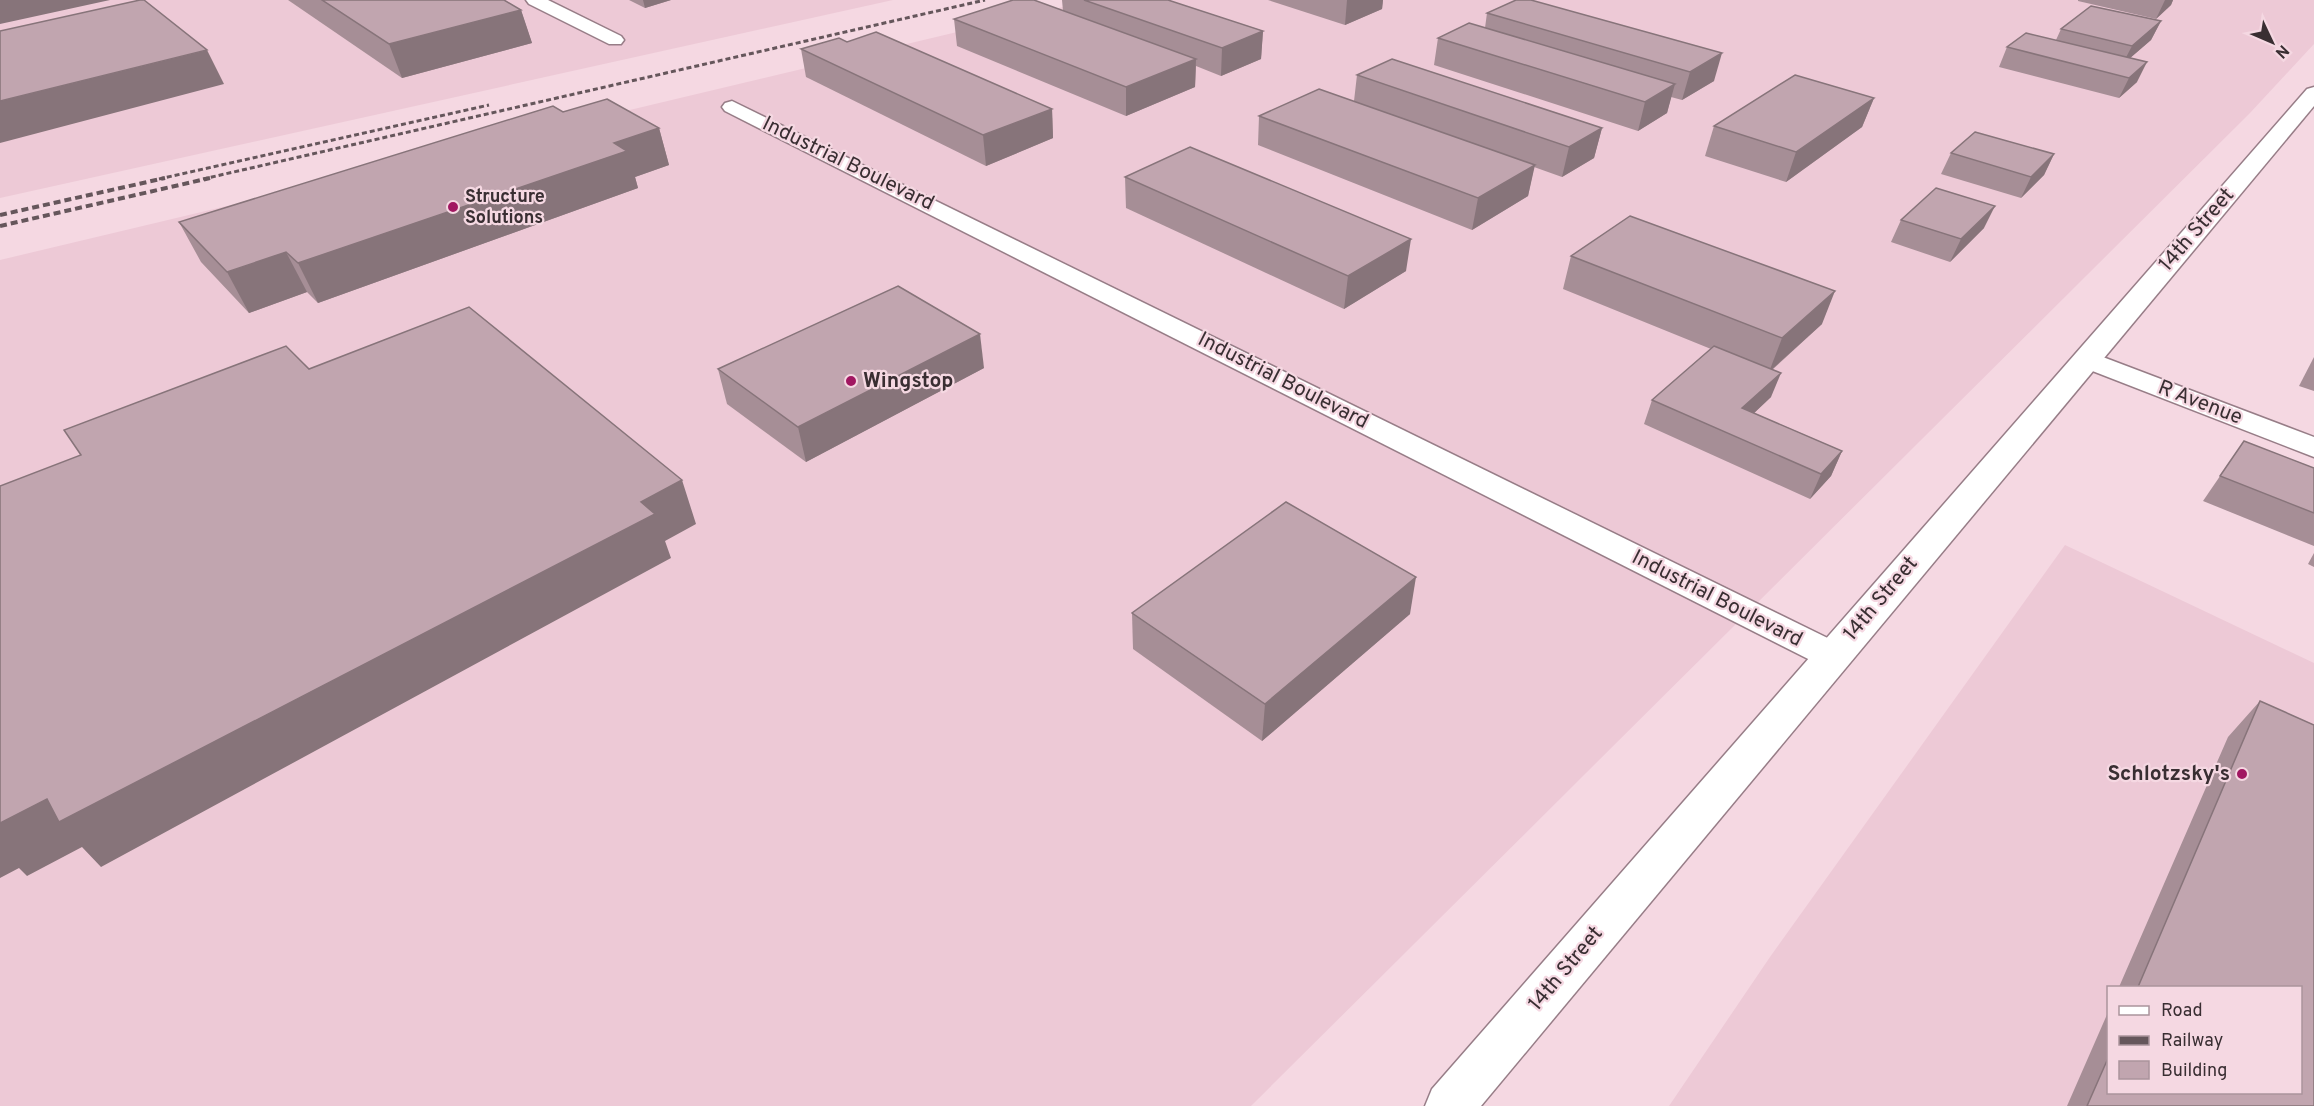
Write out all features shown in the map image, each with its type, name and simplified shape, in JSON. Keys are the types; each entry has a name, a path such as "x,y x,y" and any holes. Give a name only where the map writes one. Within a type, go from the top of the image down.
{"main road":[{"path":"535,0 615,40"},
{"name":"14th Street","path":"1449,1106 2314,93"},
{"name":"Industrial Boulevard","path":"732,107 1833,656"},
{"name":"R Avenue","path":"2087,359 2314,448"}],"shaded area":[{"path":"0,0 893,0 0,198"},
{"path":"1092,0 2314,0 2314,44 2250,113 1251,1106 0,1106 0,260"},
{"path":"2065,545 2314,663 2314,1106 1669,1106 1770,957"}],"building":[{"path":"144,0 207,50 0,101 0,31"},
{"path":"322,0 504,0 521,10 389,44"},
{"path":"1013,0 1034,0 1196,59 1126,87 954,19"},
{"path":"1084,0 1168,0 1263,31 1222,48"},
{"path":"1516,0 1531,0 1722,53 1690,72 1487,13"},
{"path":"2091,6 2161,21 2132,46 2061,29"},
{"path":"1469,23 1675,84 1645,102 1438,38"},
{"path":"876,32 1052,109 983,135 801,49 839,38 847,42"},
{"path":"2026,33 2147,62 2129,78 2007,47"},
{"path":"1392,59 1602,128 1569,147 1357,75"},
{"path":"1795,75 1874,98 1796,152 1714,126"},
{"path":"1319,89 1535,165 1478,198 1259,116"},
{"path":"607,99 659,128 614,143 627,151 298,263 286,252 227,272 179,222 553,106 563,112"},
{"path":"1975,132 2054,154 2031,177 1951,153"},
{"path":"1190,147 1411,239 1348,276 1125,177"},
{"path":"1936,188 1995,206 1961,239 1901,220"},
{"path":"1630,216 1835,291 1782,338 1571,256"},
{"path":"898,286 980,334 798,427 718,369"},
{"path":"469,307 682,480 641,502 655,514 59,822 47,799 0,823 0,486 81,455 64,430 286,346 309,369"},
{"path":"1714,346 1781,373 1742,408 1842,451 1821,474 1652,400"},
{"path":"2244,441 2314,468 2314,513 2220,476"},
{"path":"1286,502 1416,577 1265,704 1132,613"},
{"path":"2260,701 2314,725 2314,1106 2087,1106 2107,1061 2107,1094 2302,1094 2302,986 2138,986"}],"railway":[{"path":"203,179 985,0"},
{"path":"159,179 489,105"},
{"path":"0,215 165,178"},
{"path":"0,226 210,178"}],"place":[{"name":"Structure Solutions","path":"453,207"},
{"name":"Wingstop","path":"851,381"},
{"name":"Schlotzsky's","path":"2242,774"}]}
